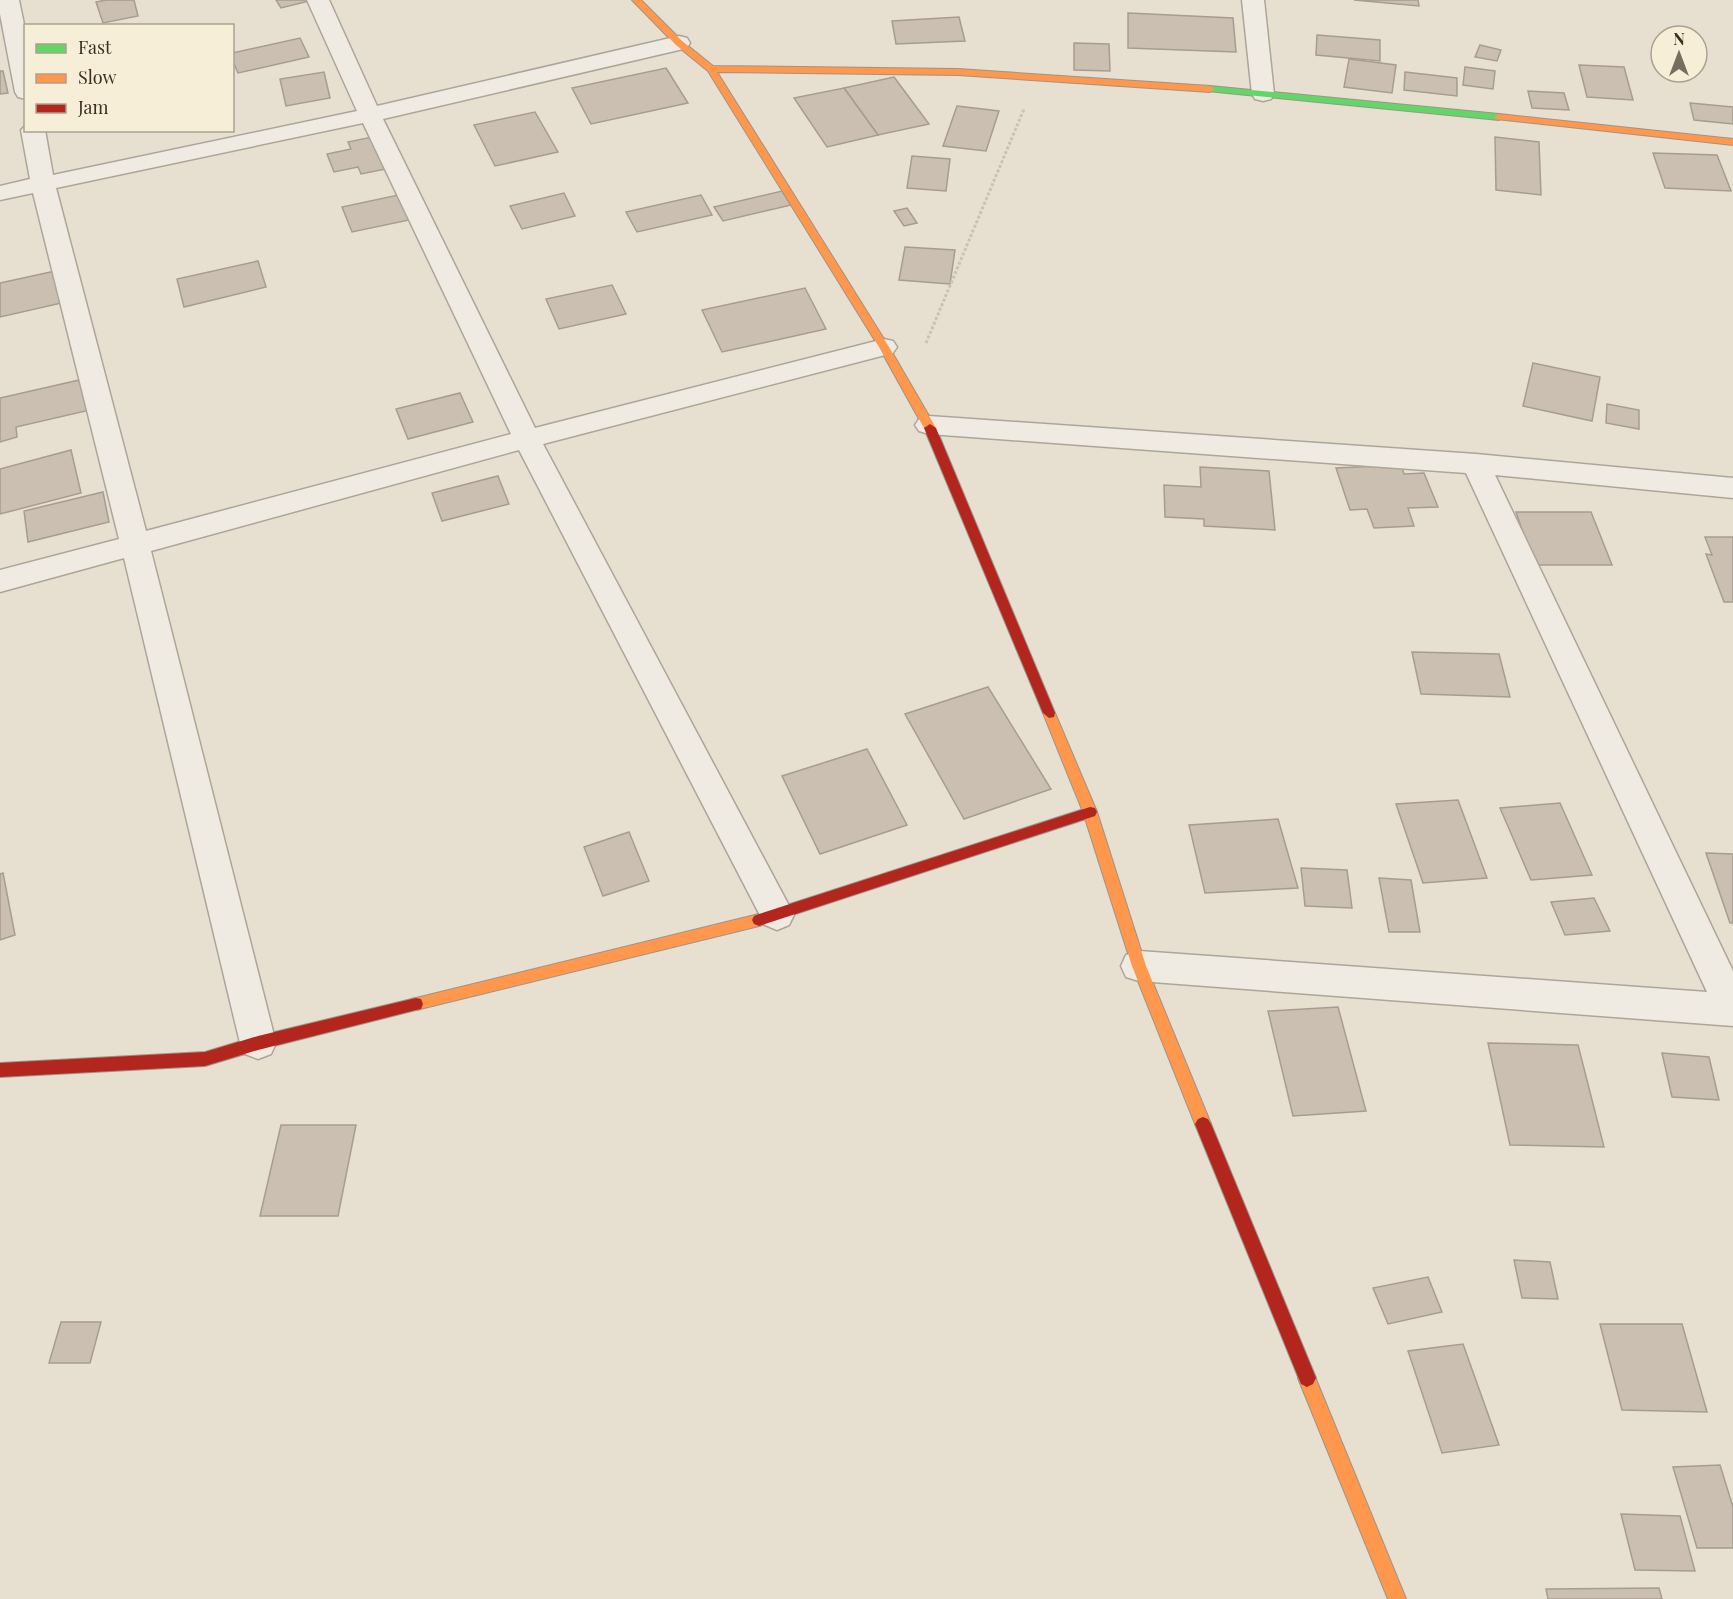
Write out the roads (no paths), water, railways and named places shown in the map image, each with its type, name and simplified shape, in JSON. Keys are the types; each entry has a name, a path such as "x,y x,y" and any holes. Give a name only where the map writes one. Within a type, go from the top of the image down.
{"street":[{"path":"8,0 24,82"},
{"path":"318,0 370,115 527,439 777,915"},
{"path":"636,0 679,43 711,69 884,347 929,425 1090,812 1139,966 1397,1599"},
{"path":"1253,0 1263,94"},
{"path":"0,193 370,115 679,43"},
{"path":"711,69 893,70 1039,76 1263,94 1733,142"},
{"path":"33,132 43,184 135,544 258,1043"},
{"path":"0,581 527,439 884,347"},
{"path":"929,425 1476,464 1733,488"},
{"path":"1139,966 1733,1010 1476,464"},
{"path":"0,1070 205,1059 258,1043 777,915 1090,812"}]}
